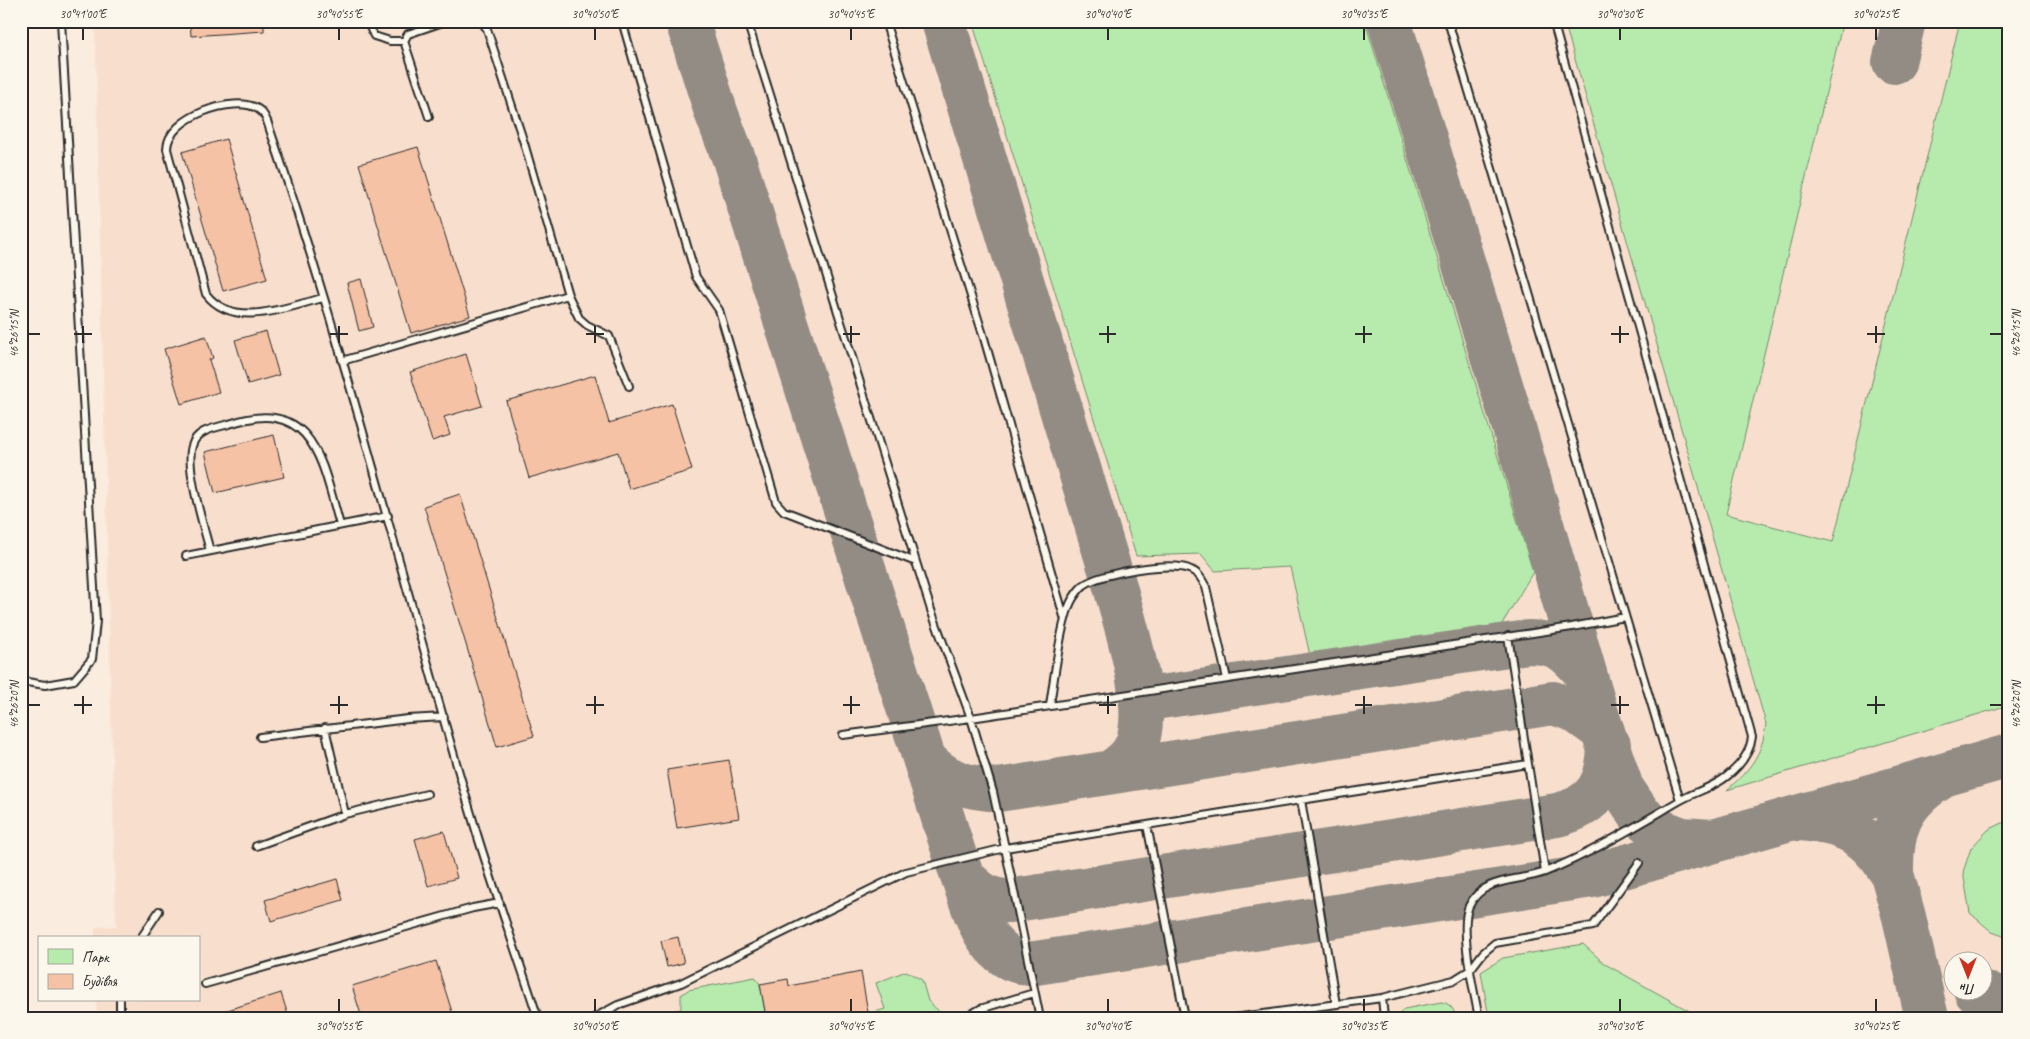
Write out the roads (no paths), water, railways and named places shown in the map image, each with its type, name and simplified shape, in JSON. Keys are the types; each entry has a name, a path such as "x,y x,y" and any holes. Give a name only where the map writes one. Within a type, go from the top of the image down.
{"lane":[{"path":"21,680 45,685 74,680 92,659 96,621 61,21"},
{"path":"367,21 374,36 390,41 404,41"},
{"path":"429,117 404,41 408,34 446,21"},
{"path":"481,21 487,29 524,142 568,295 578,318 587,325 609,336 628,386"},
{"path":"622,21 696,277 719,310 776,502 784,511 916,562"},
{"path":"748,21 916,562 971,718 993,792 1040,1018"},
{"path":"885,21 984,338 1012,444 1065,620"},
{"path":"1448,21 1680,800"},
{"path":"1479,1018 1470,970 1466,916 1477,894 1488,886 1545,872 1633,829 1680,800 1726,778 1741,763 1751,747 1752,737 1553,21"},
{"path":"323,298 255,314 228,312 212,302 206,294 167,149 169,136 180,123 189,117 228,105 250,105 262,112 323,298 388,516 478,835 538,1018"},
{"path":"342,361 568,295"},
{"path":"210,551 191,466 191,447 194,439 200,433 238,421 268,418 287,420 306,433 326,474 340,525"},
{"path":"186,556 388,516"},
{"path":"1050,705 1065,620 1071,600 1084,585 1090,582 1111,576 1170,565 1191,569 1198,574 1210,598 1227,679"},
{"path":"843,735 971,718 1625,617"},
{"path":"1508,636 1545,872"},
{"path":"260,737 325,728 444,717"},
{"path":"325,728 345,814"},
{"path":"594,1018 618,1005 681,983 906,872 1005,848 1528,764"},
{"path":"256,846 345,814 426,794"},
{"path":"1301,800 1336,1004"},
{"path":"1147,825 1185,1018"},
{"path":"1233,1018 1382,998 1454,980 1470,970 1483,953 1495,944 1593,926 1639,863"},
{"path":"205,984 473,908 500,903"},
{"path":"143,936 159,911"},
{"path":"964,1018 980,1008 1034,993"},
{"path":"1382,998 1384,1018"},
{"path":"120,1002 120,1018"}]}
